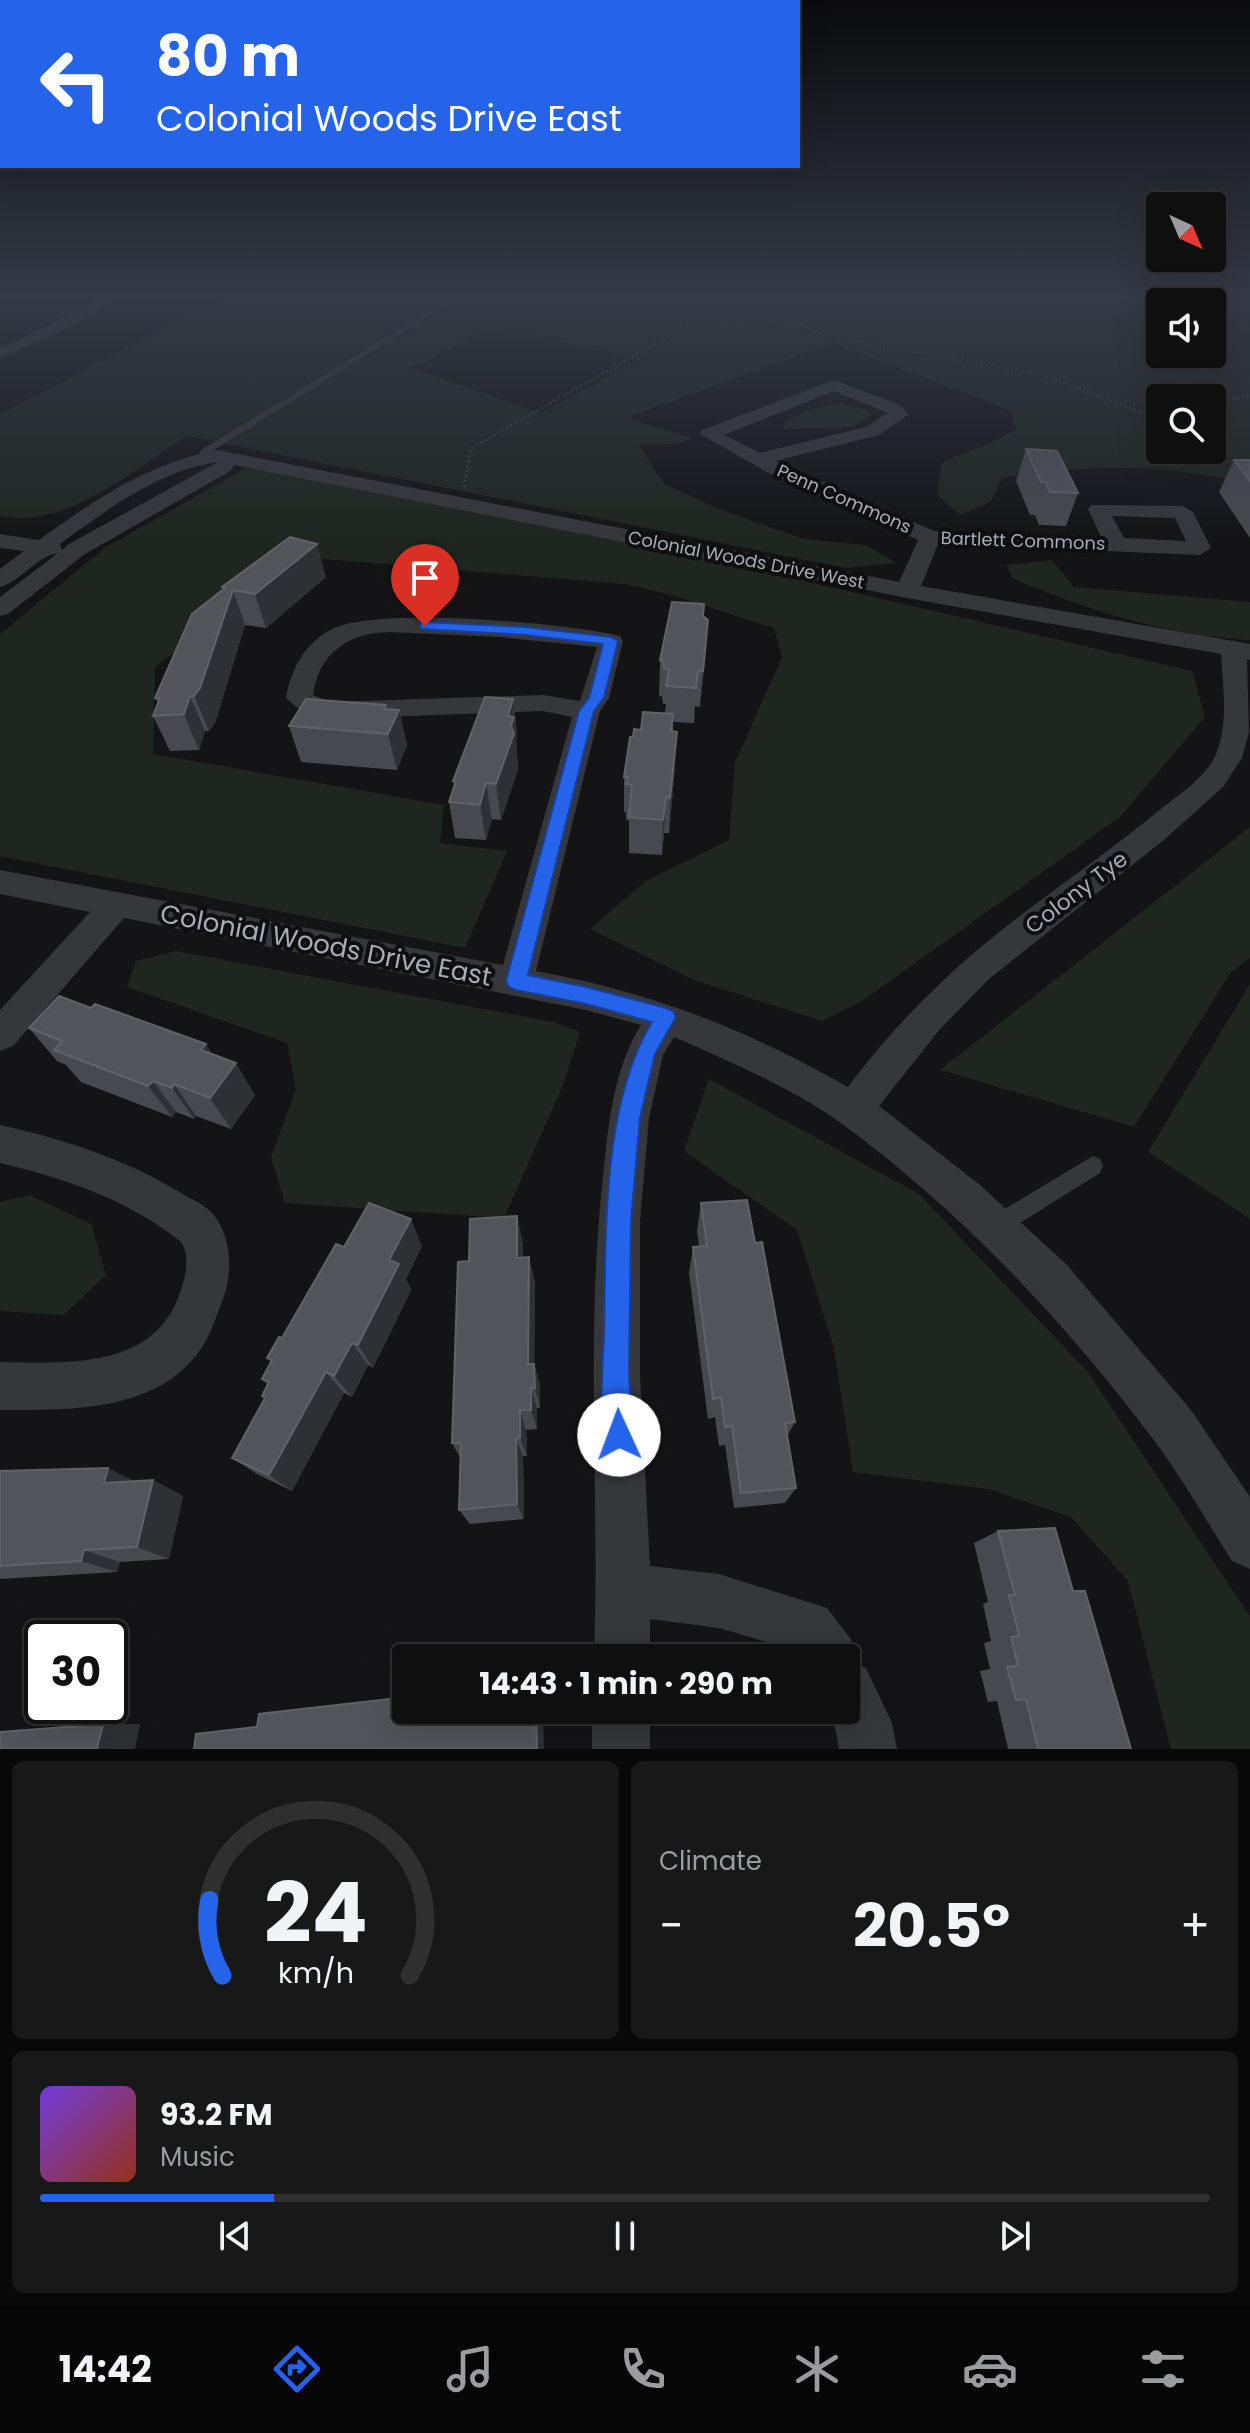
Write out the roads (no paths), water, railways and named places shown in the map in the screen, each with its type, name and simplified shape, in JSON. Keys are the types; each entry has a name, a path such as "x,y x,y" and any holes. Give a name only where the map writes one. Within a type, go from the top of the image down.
{"street":[{"name":"Penn Commons","path":"759,459 872,431 900,414 894,409 834,385 709,434 759,459 900,526 930,537"},
{"name":"Colonial Woods Drive West","path":"203,457 231,457 907,591 1242,651"},
{"path":"0,580 42,547 156,474 203,457"},
{"path":"0,609 77,549 208,473 244,461"},
{"path":"907,591 930,537"},
{"name":"Bartlett Commons","path":"930,537 1116,545"},
{"path":"0,541 77,549"},
{"path":"0,600 33,572 41,559 42,547"},
{"path":"516,981 587,711 596,698 611,641 472,627 365,626 332,639 311,658 301,680 299,698 319,708 348,712 543,703 587,711"},
{"name":"Colony Tye","path":"854,1110 890,1058 933,1009 979,967 1145,841 1239,764 1238,710 1242,651"},
{"name":"Colonial Woods Drive East","path":"0,882 586,995 666,1017 772,1063 854,1110 965,1199 1050,1280 1174,1427 1250,1543"},
{"path":"0,1035 117,904"},
{"path":"622,1644 616,1375 619,1221 629,1118 645,1052 666,1017"},
{"path":"0,1144 83,1166 161,1204 199,1229 210,1266 195,1316 170,1353 125,1380 51,1386 0,1386"},
{"path":"623,1589 719,1601 808,1627 820,1644"},
{"path":"860,1717 868,1749"},
{"path":"621,1724 621,1749"}],"lane":[{"path":"203,457 204,452 325,378"},
{"path":"994,1227 1093,1166"}]}
